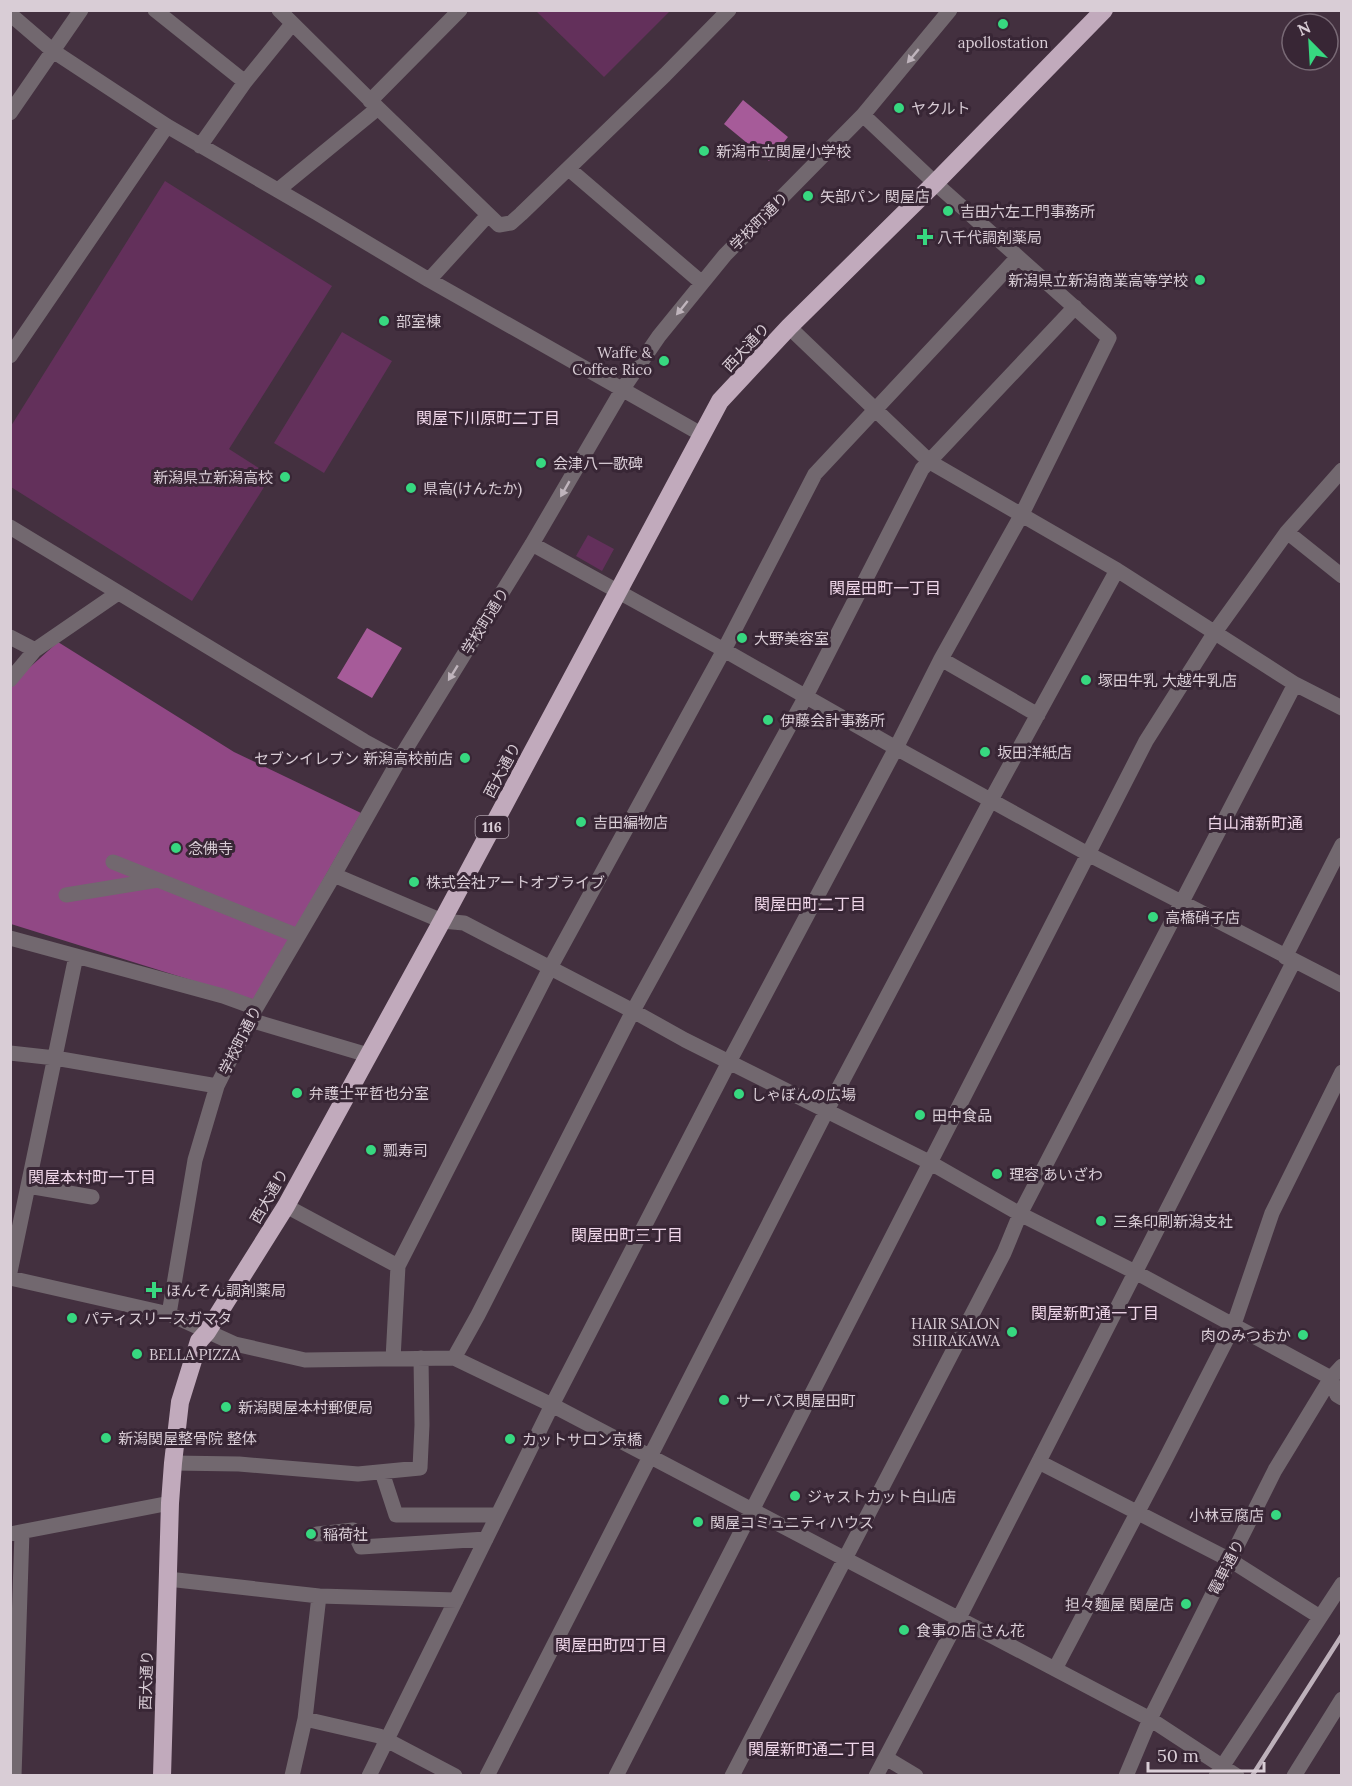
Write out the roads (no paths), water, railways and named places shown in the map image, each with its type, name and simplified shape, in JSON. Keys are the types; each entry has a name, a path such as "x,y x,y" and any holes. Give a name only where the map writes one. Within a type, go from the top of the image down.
{"highway":[{"name":"西大通り","path":"162,1776 172,1463 180,1402 199,1341 207,1332 286,1206 442,921 720,401 789,327 935,183 1104,10"}],"street":[{"path":"10,113 81,10"},
{"path":"155,10 245,82"},
{"path":"279,10 499,225 511,223 569,169 729,10"},
{"path":"278,190 374,105 460,10"},
{"name":"学校町通り","path":"169,1314 195,1160 217,1086 253,1014 399,760 532,544 622,390 659,336 725,255 863,115 950,10"},
{"path":"10,14 53,51 167,126 429,280 701,434"},
{"path":"200,146 245,82 292,24"},
{"path":"369,1776 552,1405 941,659 1022,514 1109,338 935,183 863,115"},
{"path":"10,356 167,126"},
{"path":"569,169 702,283"},
{"path":"429,280 488,215"},
{"path":"393,1359 398,1266 550,968 724,650 816,474 1018,257"},
{"path":"454,1358 633,1011 806,696 922,469 1075,307"},
{"path":"789,327 930,462 1117,570 1295,684 1341,708"},
{"path":"616,1776 1146,741 1215,632 1287,532 1341,470"},
{"path":"10,527 399,760"},
{"path":"1287,532 1341,576"},
{"path":"532,544 1088,854 1341,986"},
{"path":"487,1776 826,1110 991,800 1117,570"},
{"path":"10,681 34,650 117,592"},
{"path":"10,637 34,650"},
{"path":"941,659 1038,715"},
{"path":"732,1776 1295,684"},
{"path":"876,1776 1135,1272 1290,959 1341,845"},
{"path":"113,862 298,936"},
{"path":"334,875 442,921 464,923 685,1040 929,1162 1020,1214 1135,1272 1331,1378 1337,1395 1341,1398"},
{"path":"66,895 161,880"},
{"path":"10,938 223,996 253,1014 368,1056"},
{"path":"10,1272 76,956"},
{"path":"10,1053 55,1058 217,1086"},
{"path":"1054,1669 1233,1327 1272,1213 1341,1072"},
{"path":"28,1186 92,1197"},
{"path":"286,1206 398,1266"},
{"path":"10,1278 169,1314 235,1344 305,1360 454,1358 552,1405 1150,1719 1219,1771 1237,1776"},
{"path":"172,1463 239,1464 358,1474 420,1468 421,1358"},
{"name":"電車通り","path":"1126,1776 1150,1719 1275,1470 1331,1378 1341,1366"},
{"path":"1039,1462 1230,1560 1320,1617"},
{"path":"382,1472 396,1515 497,1515"},
{"path":"13,1770 16,1533 170,1503"},
{"path":"317,1534 353,1530 361,1546 486,1539"},
{"path":"168,1579 319,1596 456,1600"},
{"path":"1219,1771 1341,1584"},
{"path":"292,1776 305,1719 319,1596"},
{"path":"1294,1776 1341,1699"},
{"path":"305,1719 387,1739 455,1776"},
{"path":"886,1758 916,1776"}],"railway":[{"path":"1252,1776 1342,1635"}],"place":[{"name":"apollostation","path":"1003,24"},
{"name":"ヤクルト","path":"899,108"},
{"name":"新潟市立関屋小学校","path":"704,151"},
{"name":"矢部パン 関屋店","path":"808,196"},
{"name":"吉田六左エ門事務所","path":"948,211"},
{"name":"八千代調剤薬局","path":"925,237"},
{"name":"新潟県立新潟商業高等学校","path":"1200,280"},
{"name":"部室棟","path":"384,321"},
{"name":"Waffe & Coffee Rico","path":"664,361"},
{"name":"会津八一歌碑","path":"541,463"},
{"name":"新潟県立新潟高校","path":"285,477"},
{"name":"県高(けんたか)","path":"411,488"},
{"name":"大野美容室","path":"742,638"},
{"name":"塚田牛乳 大越牛乳店","path":"1086,680"},
{"name":"伊藤会計事務所","path":"768,720"},
{"name":"坂田洋紙店","path":"985,752"},
{"name":"セブンイレブン 新潟高校前店","path":"465,758"},
{"name":"吉田編物店","path":"581,822"},
{"name":"念佛寺","path":"176,848"},
{"name":"株式会社アートオブライブ","path":"414,882"},
{"name":"高橋硝子店","path":"1153,917"},
{"name":"弁護士平哲也分室","path":"297,1093"},
{"name":"しゃぼんの広場","path":"739,1094"},
{"name":"田中食品","path":"920,1115"},
{"name":"瓢寿司","path":"371,1150"},
{"name":"理容 あいざわ","path":"997,1174"},
{"name":"三条印刷新潟支社","path":"1101,1221"},
{"name":"ほんそん調剤薬局","path":"154,1290"},
{"name":"パティスリースガマタ","path":"72,1318"},
{"name":"HAIR SALON SHIRAKAWA","path":"1012,1332"},
{"name":"肉のみつおか","path":"1303,1335"},
{"name":"BELLA PIZZA","path":"137,1354"},
{"name":"サーパス関屋田町","path":"724,1400"},
{"name":"新潟関屋本村郵便局","path":"226,1407"},
{"name":"新潟関屋整骨院 整体","path":"106,1438"},
{"name":"カットサロン京橋","path":"510,1439"},
{"name":"ジャストカット白山店","path":"795,1496"},
{"name":"小林豆腐店","path":"1276,1515"},
{"name":"関屋コミュニティハウス","path":"698,1522"},
{"name":"稲荷社","path":"311,1534"},
{"name":"担々麵屋 関屋店","path":"1186,1604"},
{"name":"食事の店 さん花","path":"904,1630"}],"district":[{"name":"関屋下川原町二丁目","path":"488,418"},
{"name":"関屋田町一丁目","path":"885,588"},
{"name":"白山浦新町通","path":"1255,823"},
{"name":"関屋田町二丁目","path":"810,904"},
{"name":"関屋本村町一丁目","path":"92,1177"},
{"name":"関屋田町三丁目","path":"627,1235"},
{"name":"関屋新町通一丁目","path":"1095,1313"},
{"name":"関屋田町四丁目","path":"611,1645"},
{"name":"関屋新町通二丁目","path":"812,1749"}]}
